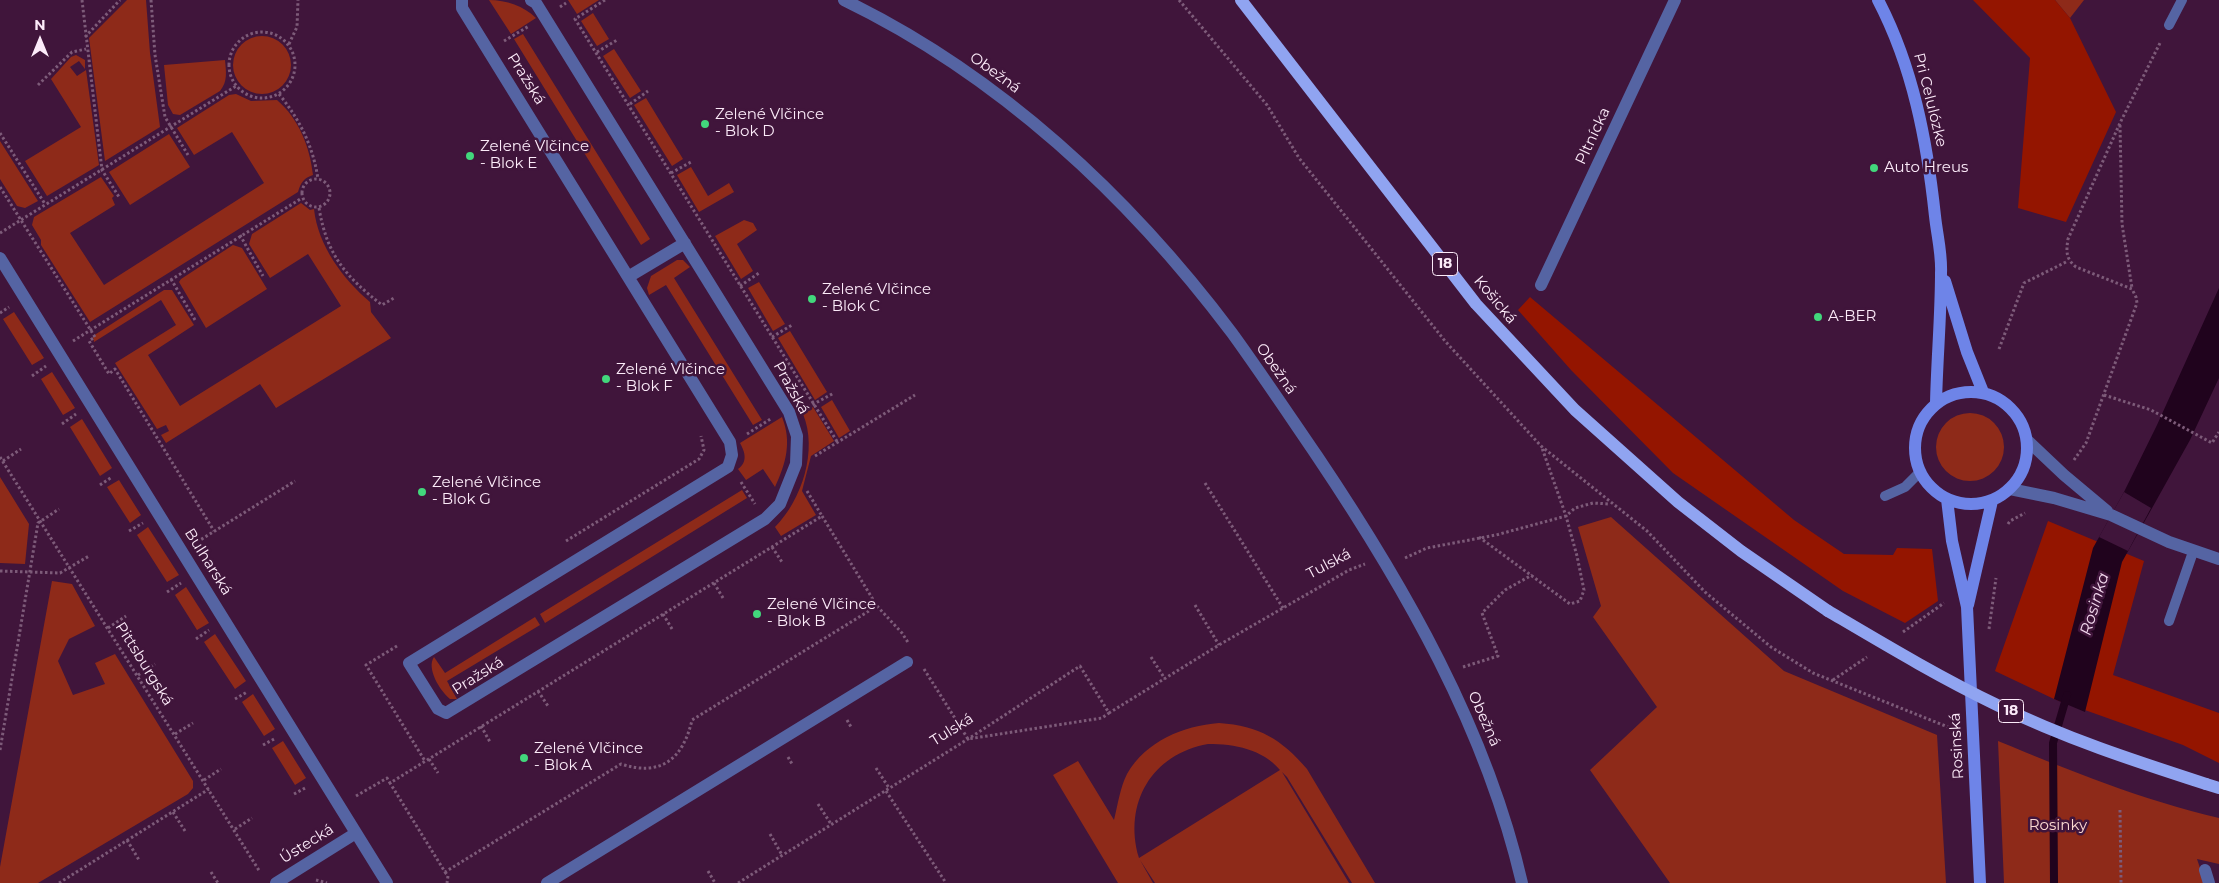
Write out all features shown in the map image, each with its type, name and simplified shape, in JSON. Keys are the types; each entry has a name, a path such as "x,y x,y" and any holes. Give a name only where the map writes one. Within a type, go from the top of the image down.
{"main road":[{"name":"Košická","path":"1241,0 1476,304 1574,410 1678,502 1771,573 1828,611 1923,668 1998,706 2104,751 2219,788"}],"street":[{"name":"Pražská","path":"462,0 462,8 730,442 732,455 728,467 409,663 438,709 446,713 454,710 765,519 780,504 796,464 798,436 789,412 536,2 531,0"},
{"name":"Obežná","path":"844,0 887,21 985,84 1072,156 1160,245 1232,334 1334,481 1382,558 1446,672 1493,781 1511,837 1522,883"},
{"name":"Pltnícka","path":"1541,286 1675,0"},
{"name":"Pri Celulózke","path":"1878,0 1900,45 1922,126 1932,181 1942,271 1936,402"},
{"path":"628,277 685,243"},
{"name":"Bulharská","path":"0,258 387,883"},
{"name":"Pri Celulózke","path":"1942,271 1967,352 1983,392"},
{"path":"1959,392 1983,392 2000,399 2013,410 2022,423 2027,440 2027,458 2021,474 2010,489 1992,501 1969,505 1947,499 1930,488 1920,472 1914,453 1916,434 1924,417 1936,402 1959,392"},
{"path":"2027,440 2064,475 2111,514 2140,530 2193,552 2219,559"},
{"path":"2010,489 2054,498 2111,514"},
{"name":"Rosinská","path":"1947,499 1952,541 1967,607 1980,883"},
{"name":"Rosinská","path":"1967,607 1992,501"},
{"path":"547,883 907,662"},
{"name":"Ústecká","path":"276,883 356,833"},
{"path":"2205,870 2210,883"}],"lane":[{"path":"2170,24 2182,0"},
{"path":"1885,496 1905,486 1920,472"},
{"path":"2170,621 2193,552"}],"path":[{"path":"82,0 86,49 102,170 119,197"},
{"path":"85,38 120,0"},
{"path":"151,0 156,55 165,117 188,155"},
{"path":"289,44 297,27 298,0"},
{"path":"605,0 576,19 838,443"},
{"path":"1179,0 1267,105 1299,158 1445,340 1541,446 1610,504 1647,531 1705,592 1771,647 1814,673 1954,729"},
{"path":"2132,289 2076,267 2068,261 2066,251 2068,239 2120,123 2170,24"},
{"path":"495,46 529,26"},
{"path":"266,31 278,36 289,44 295,57 295,71 290,84 279,94 268,98 256,98 245,94 236,86 230,74 228,61 232,49 241,39 253,33 266,31"},
{"path":"597,52 617,40"},
{"path":"38,85 72,52 86,49"},
{"path":"0,233 236,86"},
{"path":"630,104 648,91"},
{"path":"279,94 292,109 310,144 318,179"},
{"path":"2071,464 2086,444 2137,303 2132,289 2122,224 2120,123"},
{"path":"0,133 45,204"},
{"path":"671,173 691,162"},
{"path":"318,179 327,183 330,193 327,202 319,208 309,206 302,198 302,189 308,181 318,179"},
{"path":"0,187 95,337 89,341 109,374 115,369 214,531"},
{"path":"58,350 302,198"},
{"path":"319,208 322,229 342,268 357,285 382,305 394,298"},
{"path":"240,235 264,276"},
{"path":"1999,349 2024,283 2068,261"},
{"path":"740,286 759,272"},
{"path":"171,279 196,320"},
{"path":"772,337 792,325"},
{"path":"815,404 834,393"},
{"path":"813,464 816,456 914,395"},
{"path":"2104,395 2150,410 2212,443 2219,432"},
{"path":"746,435 776,416"},
{"path":"563,543 699,459 704,450 704,442 699,430"},
{"path":"1478,537 1570,604 1580,602 1584,590 1566,516 1541,446"},
{"path":"2,461 22,449"},
{"path":"704,450 734,471 780,542"},
{"name":"Pittsburgská","path":"0,457 235,829 262,875"},
{"path":"182,551 295,481"},
{"path":"1205,483 1283,608"},
{"path":"806,489 877,606 902,633 912,649"},
{"path":"1427,548 1496,535 1566,516 1575,508 1593,503 1610,504"},
{"path":"0,750 38,523 59,509"},
{"path":"2004,530 2010,520 2022,513 2032,513"},
{"path":"390,783 822,516"},
{"path":"772,547 782,562"},
{"path":"0,571 60,574 89,556"},
{"name":"Tulská","path":"738,883 968,739 1080,666 1109,713 1219,644 1349,570 1382,558"},
{"path":"1989,637 1997,572"},
{"path":"1446,672 1498,656 1482,613 1505,590 1532,575"},
{"path":"714,582 723,598"},
{"path":"1195,605 1219,644"},
{"path":"445,872 621,764 637,769 654,768 668,762 681,750 688,736 692,720 877,606"},
{"path":"663,614 672,630"},
{"path":"108,628 126,616"},
{"path":"398,645 366,665 427,760 438,773"},
{"path":"1151,657 1165,679"},
{"path":"138,675 156,664"},
{"path":"922,666 968,739 1102,718 1109,713"},
{"path":"538,691 548,706"},
{"path":"175,734 193,723"},
{"path":"481,726 490,742"},
{"path":"876,768 946,883"},
{"path":"204,780 222,769"},
{"path":"340,806 387,778 448,876 447,883"},
{"path":"59,883 66,881 209,789"},
{"path":"818,804 831,824"},
{"path":"2120,810 2121,883"},
{"path":"173,812 185,831"},
{"path":"235,829 252,818"},
{"path":"770,834 782,855"},
{"path":"127,840 138,860"},
{"path":"708,871 715,883"},
{"path":"211,872 218,883"}],"green space":[{"path":"127,0 146,0 150,53 160,127 105,161 89,38"},
{"path":"489,0 514,4 536,18 511,34"},
{"path":"568,0 599,0 577,14"},
{"path":"2055,0 2084,0 2070,18"},
{"path":"593,13 609,39 597,46 581,21"},
{"path":"523,34 650,239 641,245 514,39"},
{"path":"256,36 268,36 283,44 291,59 291,71 283,86 268,94 256,94 241,86 233,71 233,59 241,44"},
{"path":"614,49 641,91 630,98 603,56"},
{"path":"76,55 85,60 85,69 79,61 70,67 77,76 86,70 99,165 47,196 25,161 81,127 51,79 71,57"},
{"path":"225,60 225,80 220,91 180,115 173,114 168,105 164,65"},
{"path":"236,94 251,101 277,100 285,108 302,134 309,154 313,175 303,181 298,192 90,322 41,245 41,240 32,225 34,217 101,177 114,196 112,198 115,205 70,233 104,285 264,183 232,132 194,155 177,128 229,95"},
{"path":"646,98 683,159 672,166 634,105"},
{"path":"169,134 190,167 130,205 109,172"},
{"path":"0,141 38,201 25,208 17,206 0,179"},
{"path":"691,167 708,196 729,183 734,192 699,212 677,175"},
{"path":"301,203 310,210 314,209 316,223 333,261 350,283 370,302 371,312 391,338 276,408 260,384 166,443 161,435 169,431 166,425 157,429 115,363 176,325 161,300 94,342 93,336 164,290 172,290 194,325 148,355 180,406 341,306 308,254 270,278 249,244 252,234"},
{"path":"744,220 753,223 757,230 737,244 753,271 741,279 715,236"},
{"path":"233,245 242,248 267,289 206,328 179,282"},
{"path":"677,260 683,260 690,267 674,278 762,420 753,425 666,285 649,295 647,288 651,276"},
{"path":"759,282 785,324 773,331 748,288"},
{"path":"14,312 44,358 32,365 3,319"},
{"path":"790,331 827,392 815,400 778,338"},
{"path":"52,372 75,408 63,415 41,379"},
{"path":"832,400 850,431 839,438 821,407"},
{"path":"813,407 834,441 811,456 802,491 816,515 781,536 775,527 793,503 805,474 809,443 803,414"},
{"path":"1970,413 1983,416 1994,423 2001,434 2004,447 2001,460 1994,471 1983,478 1970,481 1957,478 1946,471 1939,460 1936,447 1939,434 1946,423 1957,416"},
{"path":"782,417 787,435 787,444 785,461 775,487 763,469 746,480 738,469 745,457 740,443"},
{"path":"82,419 112,468 100,476 70,427"},
{"path":"0,477 29,524 25,564 0,563"},
{"path":"119,480 141,515 130,523 107,487"},
{"path":"742,490 747,498 545,623 540,614"},
{"path":"1611,517 1784,671 1937,735 1946,883 1670,883 1590,770 1657,707 1593,617 1601,606 1578,527"},
{"path":"148,527 179,575 167,582 137,535"},
{"path":"52,581 72,584 95,626 69,639 58,661 73,695 105,684 95,663 115,654 193,781 193,788 188,794 38,883 0,883 0,867"},
{"path":"186,587 209,623 197,630 175,595"},
{"path":"535,617 540,625 447,681 457,699 450,699 438,685 432,667 434,657 445,673"},
{"path":"215,634 246,681 235,689 204,642"},
{"path":"253,694 275,729 264,736 242,702"},
{"path":"1219,723 1246,727 1269,736 1288,750 1307,769 1375,883 1352,883 1287,777 1282,772 1349,883 1155,883 1140,860 1153,883 1118,883 1053,775 1078,761 1114,820 1121,790 1127,774 1135,762 1155,744 1167,737 1205,725","holes":["1208,744 1247,749 1265,757 1280,770 1139,858 1135,838 1135,818 1139,800 1146,784 1157,770 1171,758"]},
{"path":"283,741 306,778 295,785 272,748"},
{"name":"Rosinky","path":"1998,741 2134,794 2219,818 2219,864 2197,859 2205,883 2004,883"}],"shaded area":[{"path":"1973,0 2055,0 2070,18 2116,112 2066,222 2018,208 2030,58"},
{"path":"1530,297 1794,520 1844,554 1893,555 1897,548 1932,549 1938,601 1905,623 1843,591 1673,473 1571,370 1518,310"},
{"path":"2048,521 2144,561 2113,675 2219,713 2219,763 2183,745 2054,699 1995,671"}],"water":[{"path":"2219,288 2219,378 2190,440 2122,562 2085,712 2054,699 2093,548 2124,492 2157,425"}],"pier":[{"path":"2124,492 2151,508 2128,551 2099,537"}],"waterway":[{"name":"Rosinka","path":"2054,883 2053,743 2067,695"}],"place":[{"name":"Zelené Vlčince - Blok D","path":"705,124"},
{"name":"Zelené Vlčince - Blok E","path":"470,156"},
{"name":"Auto Hreus","path":"1874,168"},
{"name":"Zelené Vlčince - Blok C","path":"812,299"},
{"name":"A-BER","path":"1818,317"},
{"name":"Zelené Vlčince - Blok F","path":"606,379"},
{"name":"Zelené Vlčince - Blok G","path":"422,492"},
{"name":"Zelené Vlčince - Blok B","path":"757,614"},
{"name":"Zelené Vlčince - Blok A","path":"524,758"}]}
